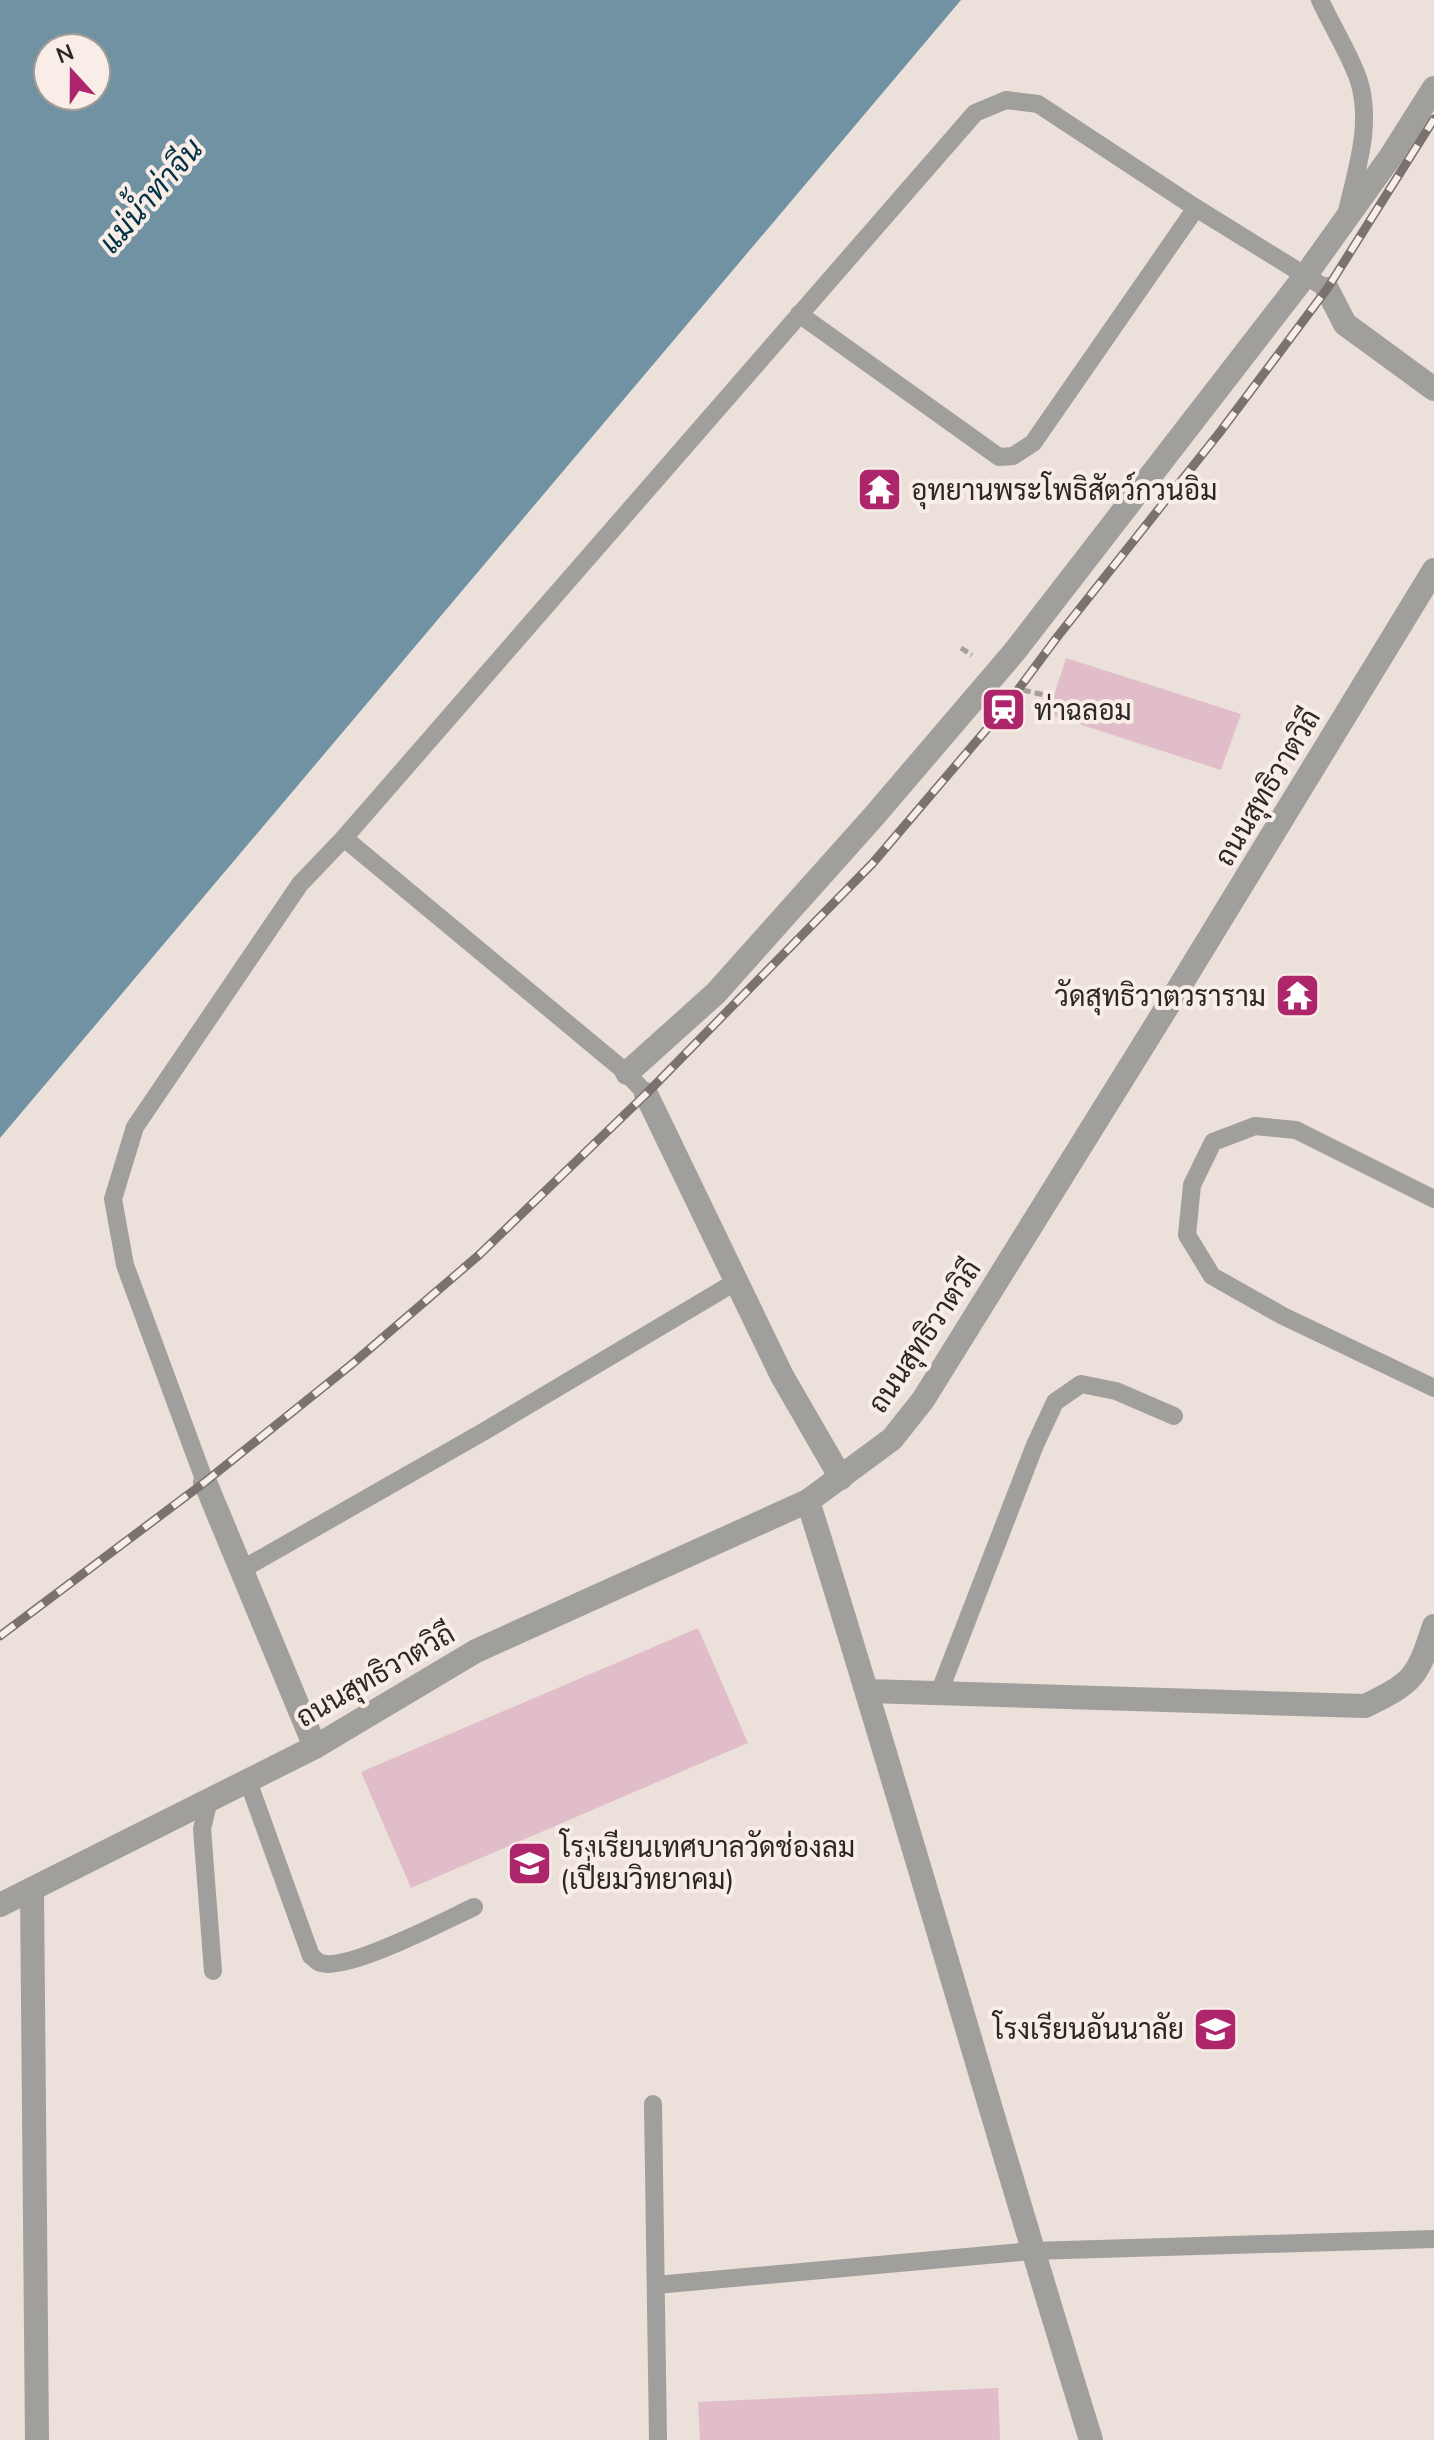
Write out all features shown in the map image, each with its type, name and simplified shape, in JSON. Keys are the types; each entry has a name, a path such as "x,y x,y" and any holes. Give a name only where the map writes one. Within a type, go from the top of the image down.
{"street":[{"path":"627,1073 716,993 1015,651 1305,276 1391,156 1434,88"},
{"path":"1327,289 1345,324 1434,389"},
{"name":"ถนนสุทธิวาตวิถี","path":"0,1905 315,1747 476,1651 808,1501 892,1439 923,1400 1186,978 1434,570"},
{"path":"646,1094 782,1376 841,1478"},
{"path":"205,1482 315,1747"},
{"path":"808,1501 1091,2440"},
{"path":"867,1691 1365,1706 1401,1688 1421,1665 1434,1626"},
{"path":"32,1890 37,2440"}],"lane":[{"path":"1320,0 1358,79 1363,112 1364,142 1344,222"},
{"path":"205,1482 125,1265 113,1199 135,1127 300,884 344,838 975,113 1006,100 1038,104 1196,208 1327,289"},
{"path":"799,314 999,457 1013,456 1033,443 1196,208"},
{"path":"344,838 627,1073 646,1094"},
{"path":"1434,1199 1296,1130 1255,1126 1213,1142 1192,1185 1187,1235 1212,1276 1283,1316 1434,1388"},
{"path":"241,1570 737,1281"},
{"path":"939,1693 1035,1445 1055,1402 1081,1384 1116,1391 1174,1416"},
{"path":"248,1781 311,1956 321,1963 372,1953 474,1907"},
{"path":"209,1800 202,1829 213,1971"},
{"path":"653,2104 658,2440"},
{"path":"656,2285 1032,2251 1434,2239"}],"water":[{"name":"แม่น้ำท่าจีน","path":"0,0 961,0 0,1138"}],"building":[{"path":"1066,658 1241,714 1221,770 1048,714"},
{"path":"698,1628 748,1743 411,1888 361,1772"},
{"path":"998,2388 1000,2440 700,2440 698,2402"}],"railway":[{"path":"0,1636 205,1482 352,1364 479,1255 646,1094 872,864 1003,710 1220,432 1327,289 1434,119"}],"place":[{"name":"อุทยานพระโพธิสัตว์กวนอิม","path":"880,490"},
{"name":"ท่าฉลอม","path":"1003,710"},
{"name":"วัดสุทธิวาตวราราม","path":"1297,996"},
{"name":"โรงเรียนเทศบาลวัดช่องลม (เปี่ยมวิทยาคม)","path":"529,1863"},
{"name":"โรงเรียนอันนาลัย","path":"1215,2029"}]}
